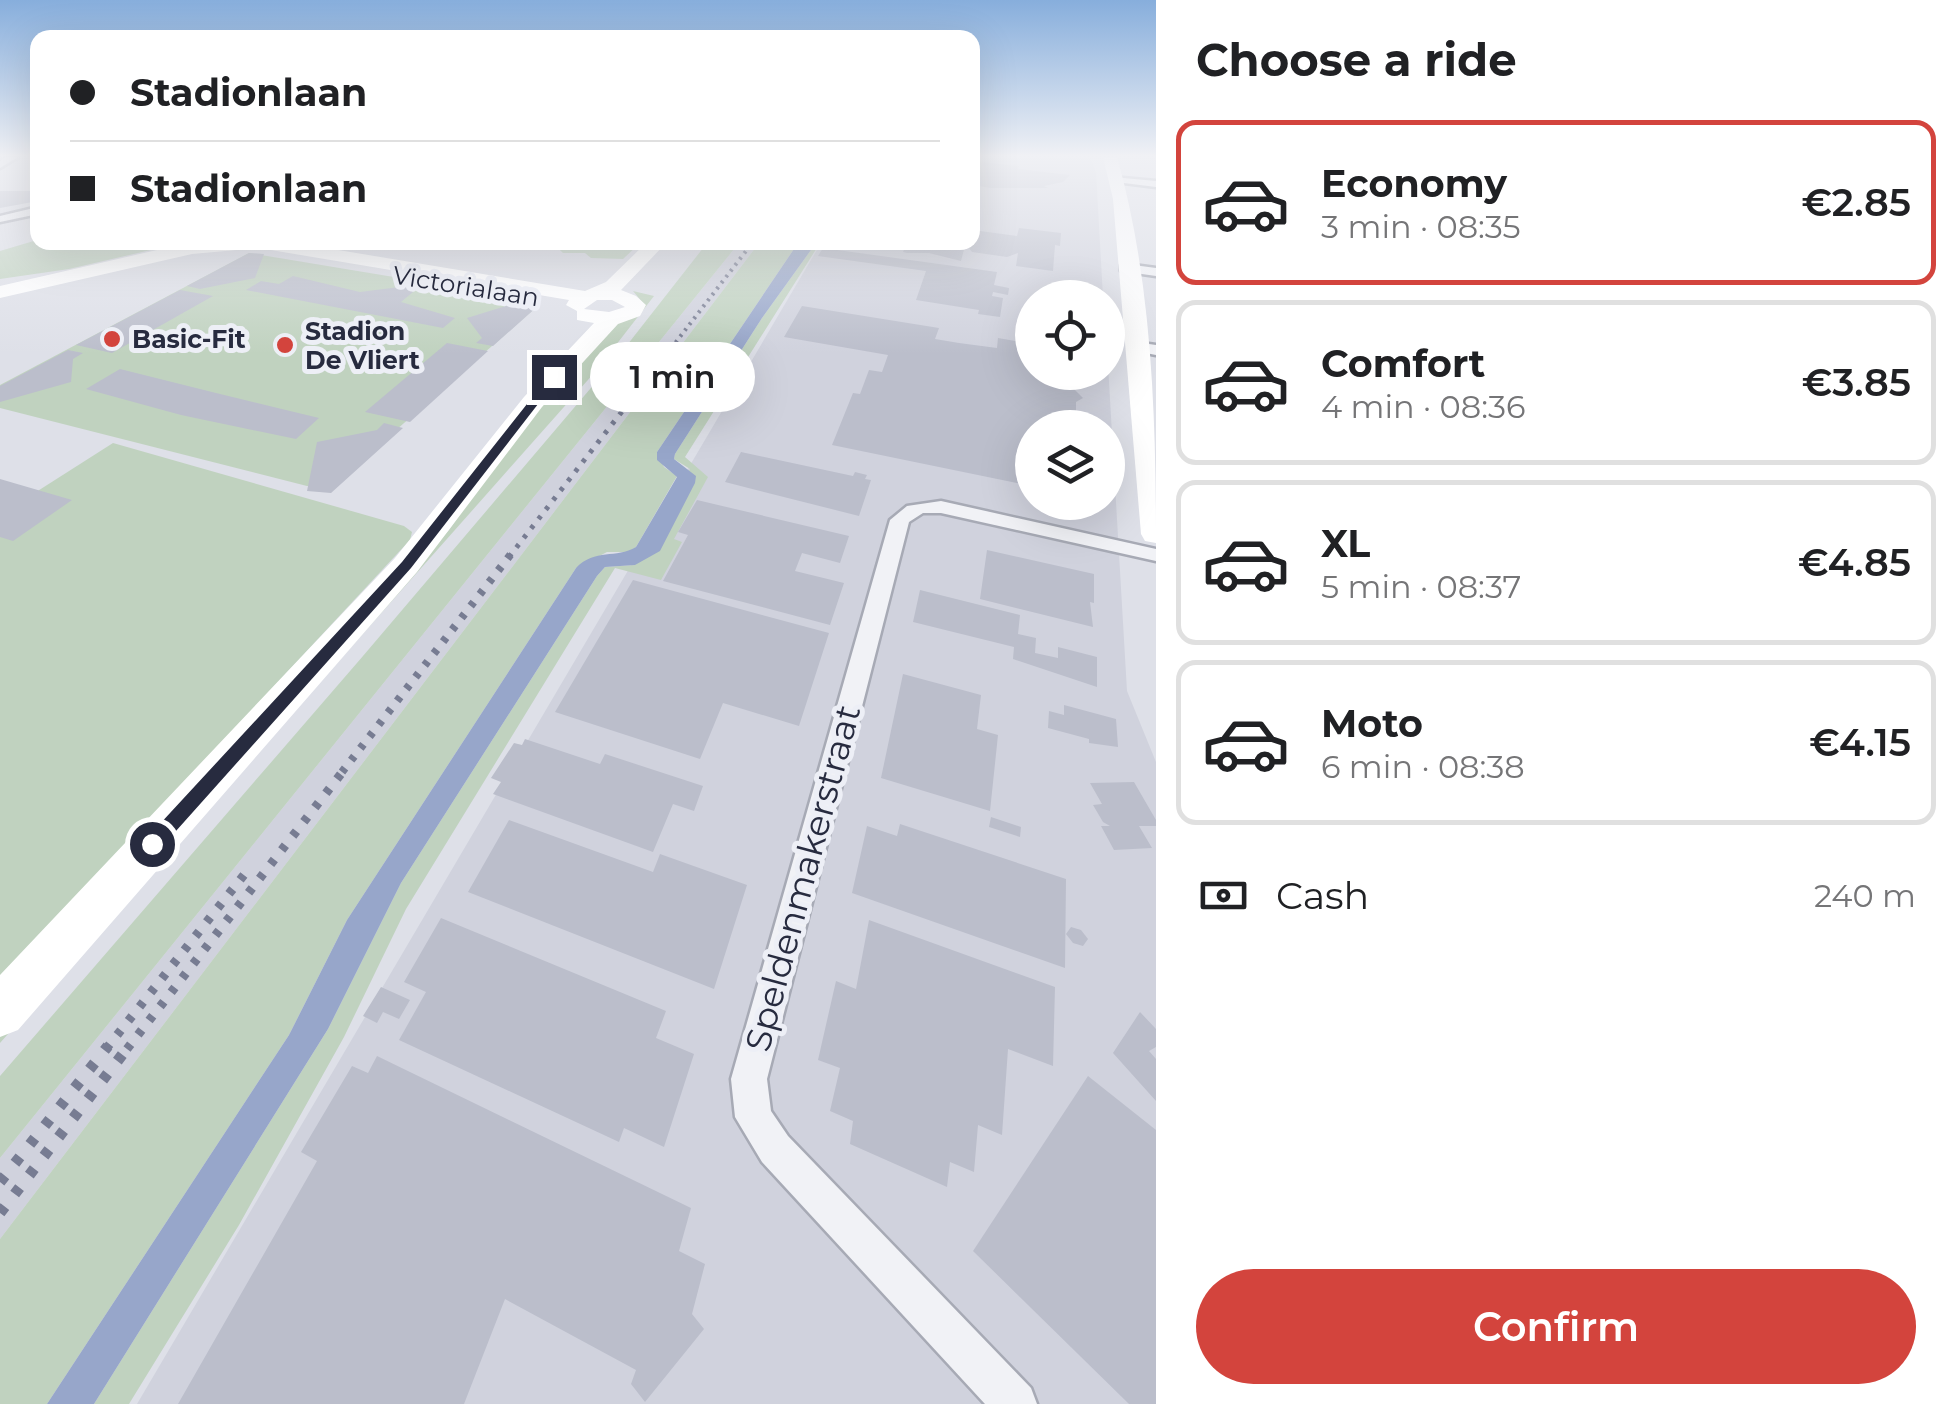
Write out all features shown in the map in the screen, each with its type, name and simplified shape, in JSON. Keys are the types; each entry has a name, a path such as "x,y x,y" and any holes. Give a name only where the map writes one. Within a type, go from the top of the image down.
{"street":[{"path":"1123,223 1126,268 1146,348 1156,534"},
{"name":"Victorialaan","path":"0,292 183,250"},
{"name":"Victorialaan","path":"272,250 590,306"},
{"path":"0,1012 406,565 554,377 590,306 650,250"},
{"path":"590,306 633,312 636,305 627,298 626,288 651,250"},
{"path":"1126,268 1156,272"},
{"name":"Speldenmakerstraat","path":"1015,1404 775,1150 752,1117 749,1079 900,520 924,506 941,507 1156,554"}],"shaded area":[{"path":"980,223 1099,223 1102,280 1015,280 1015,390 1109,390 1111,410 1015,410 1015,520 1117,520 1127,691 1156,762 1156,1404 137,1404 817,250 980,250"},
{"path":"733,250 754,250 0,1239 0,1158"}],"green space":[{"path":"30,242 30,250 151,250 69,269 0,279 0,251"},
{"path":"560,250 633,250 623,259"},
{"path":"702,250 733,250 0,1158 0,1076 624,349"},
{"path":"754,250 793,250 657,452 664,467 677,476 636,547 629,552 607,552 576,568 347,920 289,1035 47,1404 0,1404 0,1239"},
{"path":"811,250 816,250 685,457 708,477 674,539 682,542 661,580 615,568 406,909 344,1037 239,1225 129,1404 94,1404 328,1029 401,883 597,576 605,567 635,565 690,469 674,459 675,454 762,318"},
{"name":"Stadion De Vliert","path":"249,253 540,304 331,487 307,486 0,408 0,385"},
{"path":"633,291 654,296 641,312 643,303"},
{"path":"640,314 595,372 0,1043 0,1034 449,530 539,402 605,326"},
{"path":"113,443 404,526 412,532 410,540 0,981 0,515"}],"water":[{"path":"793,250 811,250 762,318 675,454 674,459 696,476 695,483 660,551 635,565 605,567 597,576 401,883 328,1029 94,1404 47,1404 289,1035 347,920 576,568 591,558 636,547 677,477 657,460 657,452"}],"building":[{"path":"1019,228 1061,233 1060,246 1055,245 1053,271 1016,266 1018,253 1007,257 970,250 980,250 980,231 1017,236"},
{"path":"822,250 838,250 997,272 994,285 1009,288 1008,295 993,292 992,296 1003,298 1000,317 978,314 979,310 916,300 926,271 818,256"},
{"path":"904,250 964,250 961,261"},
{"path":"249,253 264,254 255,278 200,289 187,286"},
{"path":"293,276 360,292 407,286 413,292 401,302 455,318 443,328 246,290 261,281 279,284"},
{"path":"180,290 213,296 112,353 76,345"},
{"path":"525,300 539,305 493,346 476,343 482,338 467,318"},
{"path":"802,306 939,328 935,339 959,343 997,348 998,338 1015,341 1015,390 1075,390 1083,398 1076,402 1076,410 1015,410 1015,483 832,445 853,393 860,394 869,370 882,372 888,355 784,337"},
{"path":"447,343 488,351 410,422 365,412"},
{"path":"68,350 83,353 73,359 71,382 0,402 0,386"},
{"path":"120,369 319,418 296,439 181,415 86,389"},
{"path":"384,423 403,428 331,493 307,491 317,442 377,430"},
{"path":"741,452 853,476 855,472 867,475 865,479 871,480 859,516 725,482"},
{"path":"0,479 72,500 13,541 0,537"},
{"path":"697,500 849,536 840,563 802,553 795,571 844,583 830,625 663,581 688,535 678,532"},
{"path":"987,550 1094,574 1094,603 1090,602 1093,627 980,599"},
{"path":"633,580 829,633 799,726 723,703 700,759 555,712"},
{"path":"920,590 1020,615 1018,634 1036,638 1035,653 1058,658 1058,647 1097,657 1097,687 1013,659 1014,647 913,622"},
{"path":"903,674 981,695 977,729 998,735 990,811 881,778"},
{"path":"1064,705 1116,719 1118,747 1089,743 1089,739 1048,728 1049,711 1064,715"},
{"path":"525,739 600,764 605,754 703,786 694,811 673,804 653,852 493,794 501,782 491,778 514,743 522,745"},
{"path":"1134,782 1156,820 1156,826 1139,826 1152,848 1114,850 1101,826 1110,826 1093,805 1102,804 1090,783"},
{"path":"991,817 1021,827 1020,837 989,827"},
{"path":"509,820 653,872 660,854 747,885 714,989 468,892"},
{"path":"900,824 1066,879 1065,968 852,893 867,826 897,836"},
{"path":"441,918 666,1011 656,1038 694,1054 664,1147 624,1128 619,1142 399,1040 426,992 404,982"},
{"path":"869,920 1055,987 1053,1066 1008,1049 1002,1135 978,1125 974,1172 950,1162 947,1187 850,1144 853,1121 830,1111 840,1068 818,1060 836,981 856,989"},
{"path":"1071,927 1081,930 1088,939 1083,946 1073,943 1066,934"},
{"path":"381,987 410,1000 399,1019 383,1012 377,1023 363,1016"},
{"path":"1140,1012 1156,1029 1156,1047 1149,1051 1156,1059 1156,1101 1113,1053"},
{"path":"377,1056 691,1208 679,1251 705,1264 692,1314 704,1329 645,1402 631,1384 636,1370 505,1299 464,1404 178,1404 317,1161 301,1152 352,1066 368,1073"},
{"path":"1088,1076 1156,1130 1156,1404 1129,1404 973,1251"}],"railway":[{"path":"639,390 747,250"},
{"path":"509,557 641,387"},
{"path":"342,772 511,554"},
{"path":"127,1049 344,770"},
{"path":"106,1049 251,866"},
{"path":"0,1182 108,1046"},
{"path":"0,1213 129,1046"}],"place":[{"name":"Basic-Fit","path":"112,339"},
{"name":"Stadion De Vliert","path":"285,345"}],"route":[{"path":"152,844 406,565 554,377"}]}
